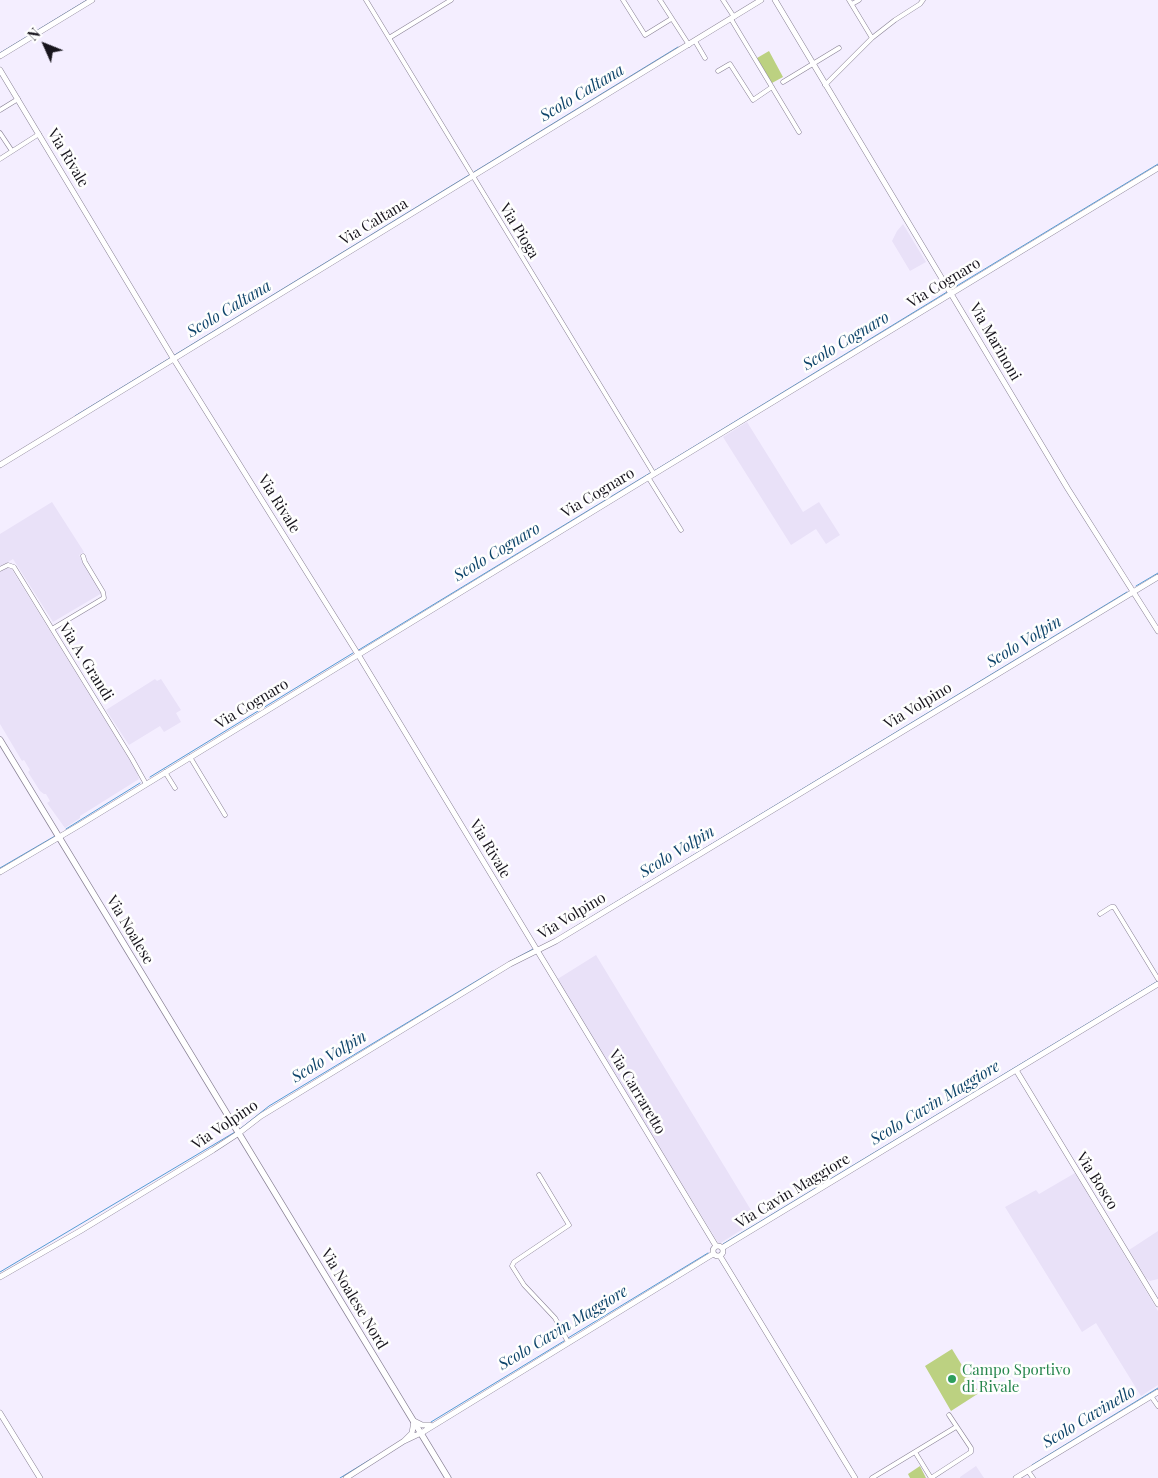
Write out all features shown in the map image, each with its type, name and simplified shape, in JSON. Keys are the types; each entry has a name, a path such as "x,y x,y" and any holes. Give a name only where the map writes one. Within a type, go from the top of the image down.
{"main road":[{"name":"Via Noalese","path":"0,740 239,1133"},
{"name":"Via Noalese Nord","path":"239,1133 448,1478"}],"street":[{"path":"0,56 92,0"},
{"name":"Via Pioga","path":"366,0 651,475 680,530"},
{"path":"389,38 451,0"},
{"path":"623,0 645,35 672,19"},
{"path":"660,0 688,45"},
{"path":"723,0 799,132"},
{"name":"Via Caltana","path":"0,465 173,357 761,0"},
{"name":"Via Marinoni","path":"775,0 1072,495 1158,631"},
{"path":"859,0 850,2 872,38"},
{"path":"825,84 872,38 923,0"},
{"path":"695,41 705,58"},
{"path":"784,82 839,48"},
{"path":"718,71 730,64 753,100 772,87"},
{"name":"Via Rivale","path":"0,70 535,949"},
{"path":"0,110 18,99"},
{"path":"0,133 12,151"},
{"path":"0,159 39,134"},
{"name":"Via Cognaro","path":"0,872 1158,168"},
{"path":"52,629 104,598 103,592 83,556"},
{"name":"Via A. Grandi","path":"0,569 8,565 14,567 132,758 146,784"},
{"name":"Via Volpino","path":"0,1277 80,1231 239,1133 281,1103 510,964 535,949 556,941 1158,577"},
{"path":"190,757 225,815"},
{"path":"165,772 175,788"},
{"path":"1100,914 1114,907 1158,979"},
{"name":"Via Carraretto","path":"535,949 716,1246"},
{"name":"Via Cavin Maggiore","path":"722,1248 1158,984"},
{"name":"Via Bosco","path":"1016,1070 1158,1304"},
{"path":"538,1175 569,1225 514,1262 512,1266 524,1285 555,1318 567,1340"},
{"path":"346,1478 567,1340 713,1254 716,1246 722,1248 723,1253 720,1256"},
{"path":"713,1254 720,1256 855,1478"},
{"path":"1016,1478 1158,1392"},
{"path":"1151,1396 1158,1406"},
{"path":"0,1413 40,1478"},
{"path":"914,1452 931,1478 972,1452 949,1415"},
{"path":"404,1441 412,1433 414,1421 425,1426 434,1424"},
{"path":"412,1433 420,1432 425,1426"},
{"path":"872,1478 956,1427"},
{"path":"1028,1471 1032,1478"}],"shaded area":[{"path":"903,224 926,262 910,271 892,241"},
{"path":"747,422 803,512 819,502 840,535 826,544 816,529 791,545 723,437"},
{"path":"52,502 84,552 79,555 102,593 53,622 13,559 0,567 0,534"},
{"path":"11,568 136,770 139,779 80,816 80,818 65,828 47,803 50,801 46,794 40,791 28,772 30,770 24,760 22,761 0,724 0,572"},
{"path":"155,679 157,681 161,679 181,710 176,713 181,722 164,732 160,726 129,745 106,710"},
{"path":"596,955 757,1220 719,1244 556,980"},
{"path":"1075,1173 1158,1311 1158,1385 1141,1396 1096,1323 1082,1332 1005,1207 1036,1190 1039,1194"},
{"path":"1158,1231 1158,1279 1150,1281 1146,1278 1129,1250"},
{"path":"976,1466 984,1478 960,1478 960,1477"}],"green space":[{"path":"769,51 783,77 772,83 757,58"},
{"name":"Campo Sportivo di Rivale","path":"952,1349 979,1393 951,1411 925,1366"},
{"path":"920,1466 926,1478 910,1478 908,1474"}],"waterway":[{"path":"0,53 87,0"},
{"name":"Scolo Caltana","path":"474,172 678,47"},
{"name":"Scolo Cognaro","path":"955,287 1158,164"},
{"name":"Scolo Caltana","path":"173,356 469,175"},
{"name":"Scolo Cognaro","path":"654,471 947,292"},
{"name":"Scolo Caltana","path":"75,416 170,358"},
{"name":"Scolo Cognaro","path":"357,651 650,473"},
{"name":"Scolo Volpin","path":"1136,586 1158,573"},
{"name":"Scolo Volpin","path":"565,933 1127,592"},
{"name":"Scolo Cognaro","path":"150,777 353,653"},
{"name":"Scolo Cognaro","path":"66,829 140,783"},
{"name":"Scolo Cognaro","path":"0,868 55,836"},
{"name":"Scolo Volpin","path":"509,962 535,948"},
{"name":"Scolo Volpin","path":"240,1129 269,1106 493,971"},
{"name":"Scolo Cavin Maggiore","path":"723,1244 1158,981"},
{"name":"Scolo Volpin","path":"0,1272 235,1132"},
{"name":"Scolo Cavin Maggiore","path":"568,1338 708,1253"},
{"name":"Scolo Cavin Maggiore","path":"431,1422 564,1341"},
{"name":"Scolo Cavinello","path":"1032,1465 1158,1388"},
{"name":"Scolo Cavin Maggiore","path":"340,1478 371,1459"}],"place":[{"name":"Campo Sportivo di Rivale","path":"952,1379"}]}
